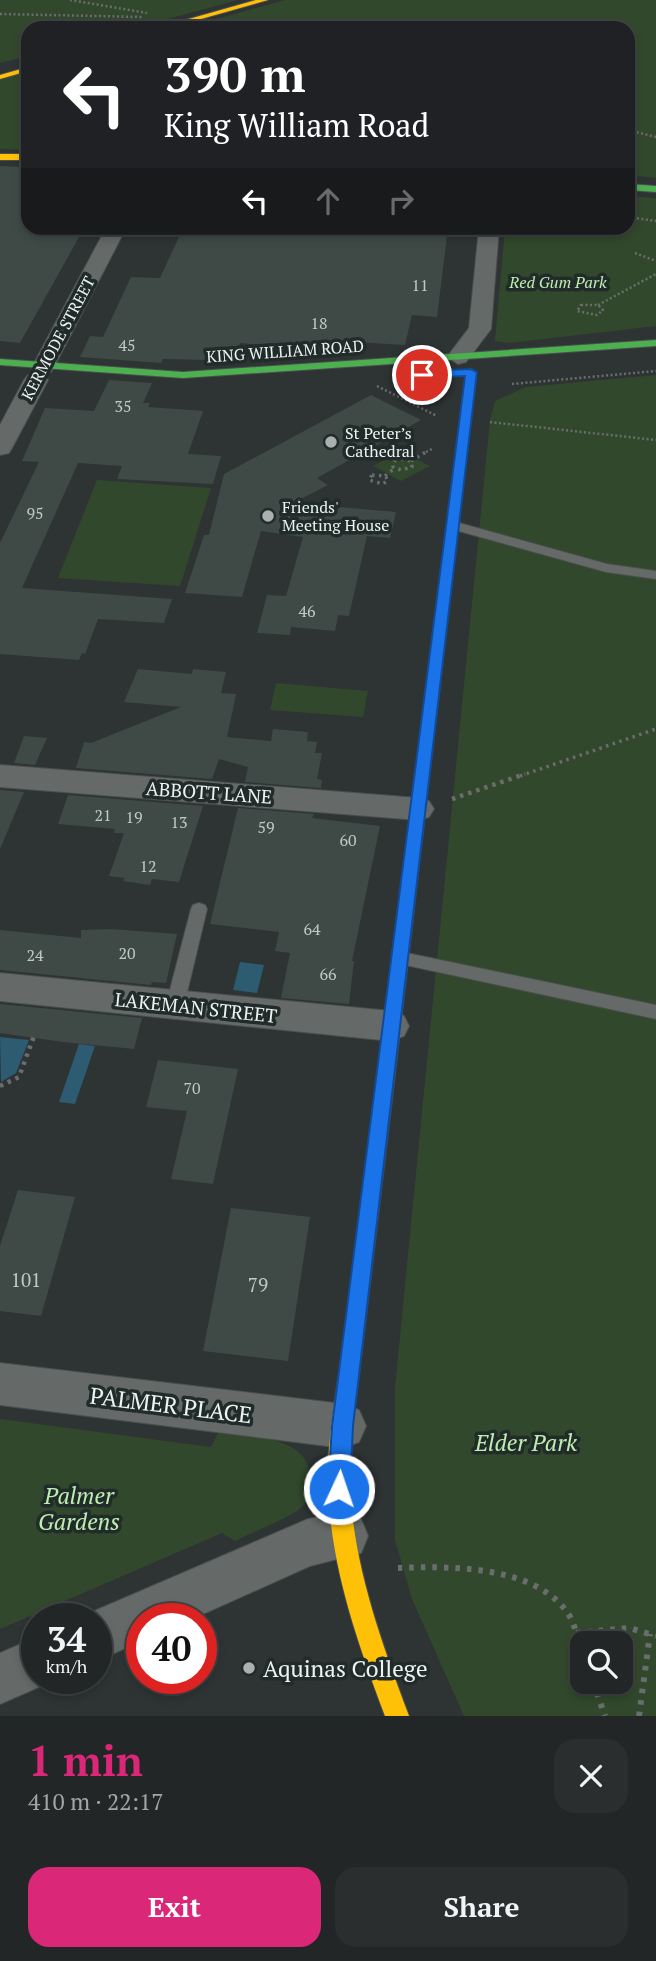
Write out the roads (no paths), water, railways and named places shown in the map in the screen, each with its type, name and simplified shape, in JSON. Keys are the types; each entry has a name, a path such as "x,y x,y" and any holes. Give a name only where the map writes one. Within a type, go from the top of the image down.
{"main road":[{"path":"167,21 264,0"},
{"path":"0,71 21,66"},
{"path":"0,77 21,71"},
{"path":"0,155 21,157"},
{"path":"635,188 656,189"},
{"path":"397,1716 370,1647 344,1536 339,1489 343,1426 466,419 465,365 523,353 656,343"},
{"name":"KING WILLIAM ROAD","path":"0,362 39,373 177,389 465,365 656,359"},
{"name":"KING WILLIAM ROAD","path":"0,375 39,373"}],"street":[{"name":"KERMODE STREET","path":"0,449 112,235"},
{"path":"465,365 480,329 488,235"},
{"path":"480,329 498,349 523,353"},
{"name":"ABBOTT LANE","path":"0,776 418,809"},
{"name":"LAKEMAN STREET","path":"0,987 391,1026"},
{"name":"PALMER PLACE","path":"0,1384 343,1426"},
{"path":"112,1629 307,1543 344,1536"},
{"path":"0,1679 21,1669"}],"lane":[{"path":"453,525 606,568 656,575"},
{"path":"175,1005 199,909"},
{"path":"400,957 656,1012"}],"water":[{"path":"240,962 264,965 257,993 233,990"},
{"path":"0,1037 29,1040 16,1073 1,1082"},
{"path":"79,1044 95,1046 75,1104 59,1102"}],"place":[{"name":"St Peter’s Cathedral","path":"331,442"},
{"name":"Friends' Meeting House","path":"268,516"},
{"name":"Aquinas College","path":"249,1668"}],"park label":[{"name":"Red Gum Park","path":"558,282"},
{"name":"Elder Park","path":"526,1442"},
{"name":"Palmer Gardens","path":"79,1508"}]}
